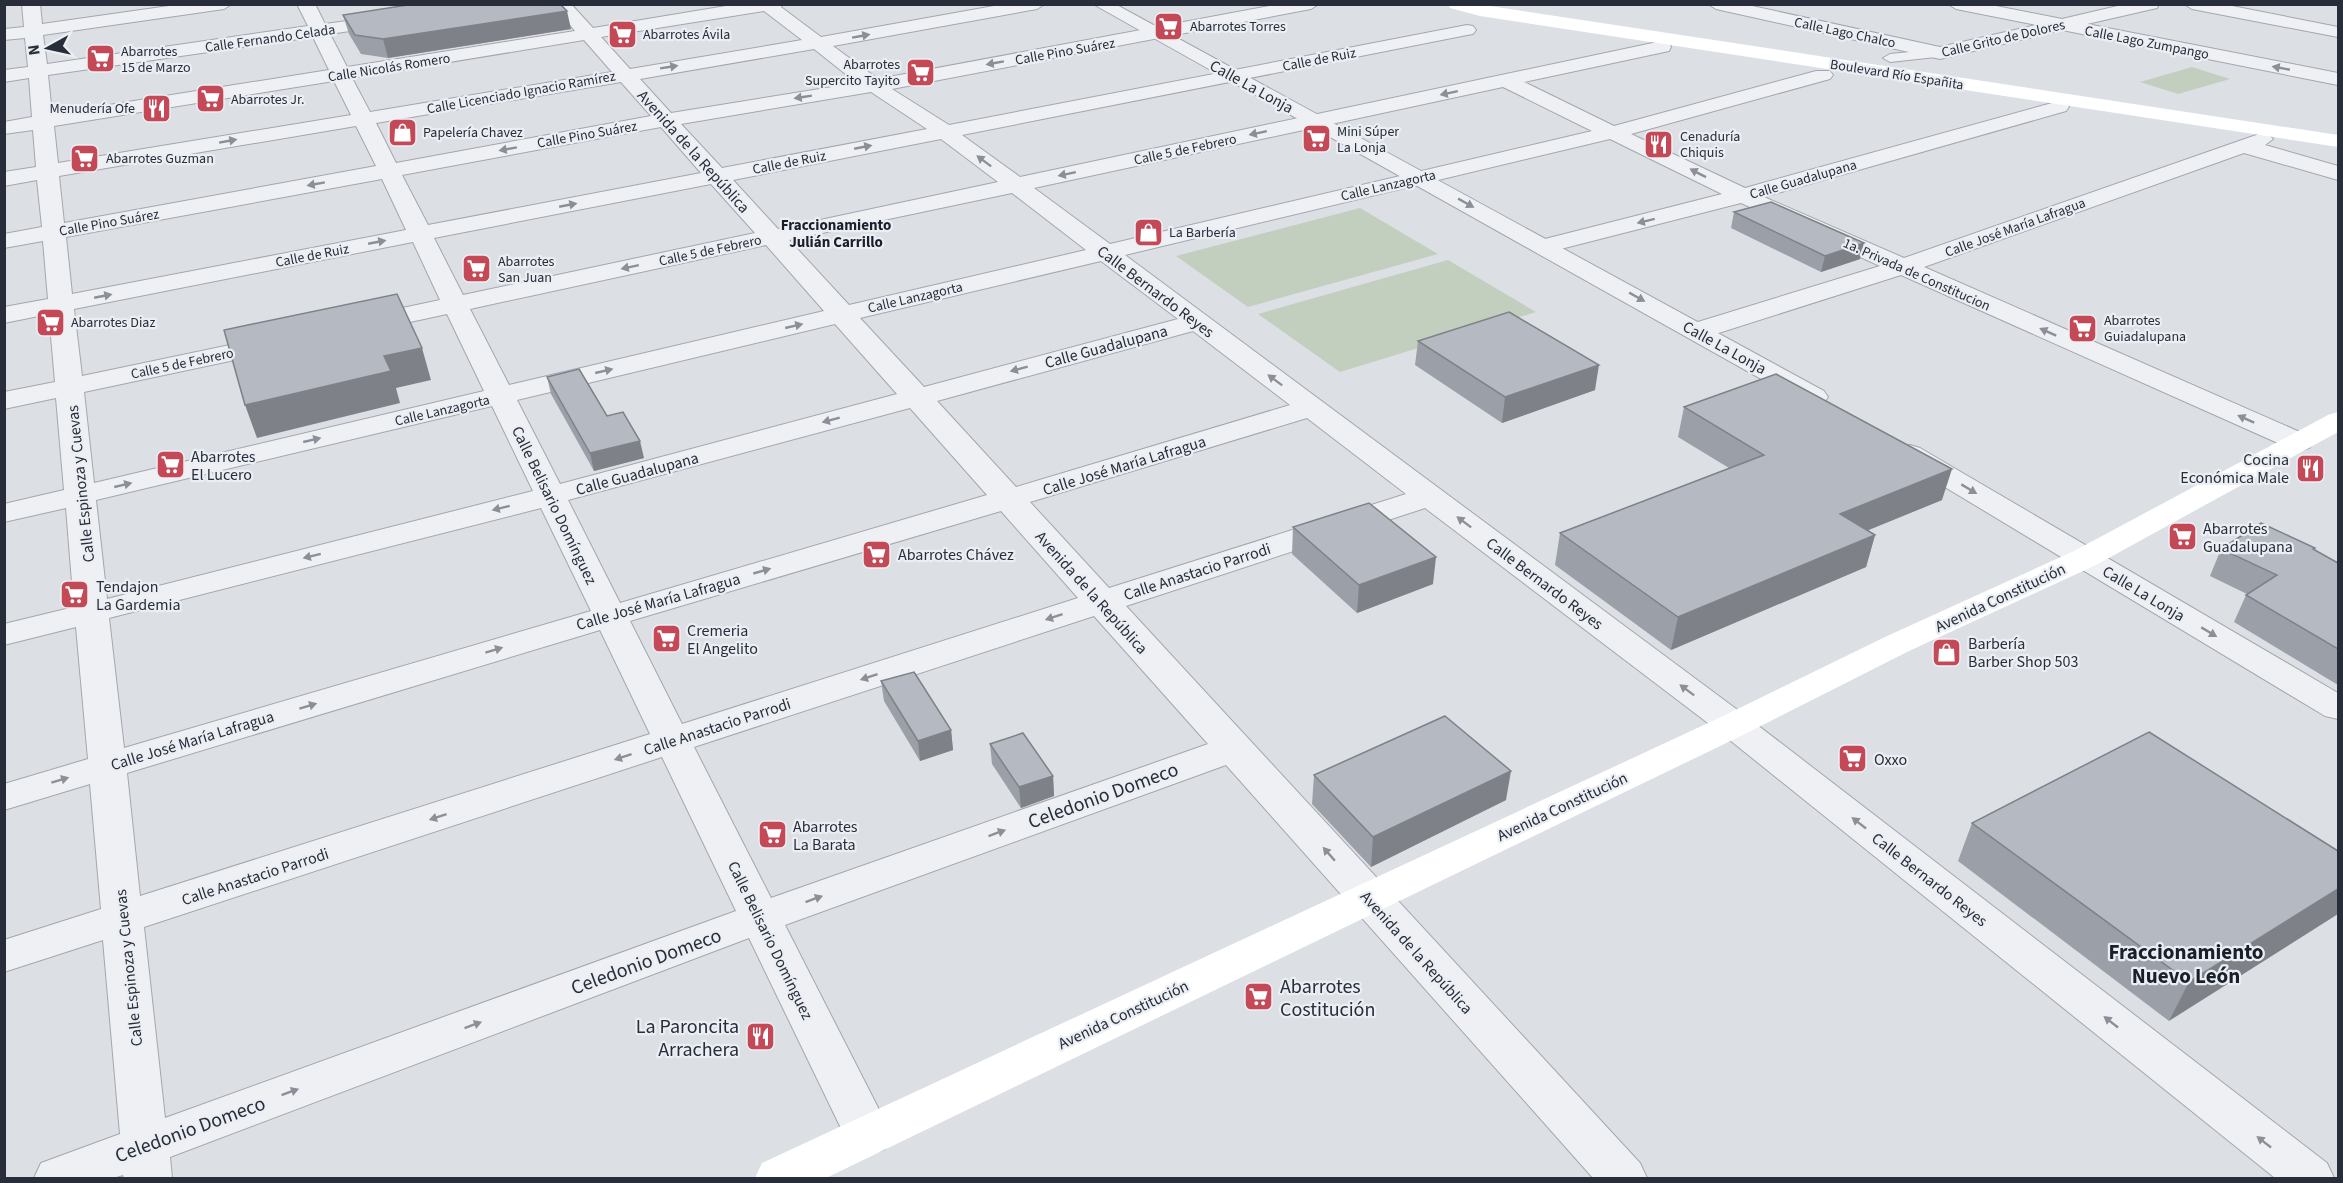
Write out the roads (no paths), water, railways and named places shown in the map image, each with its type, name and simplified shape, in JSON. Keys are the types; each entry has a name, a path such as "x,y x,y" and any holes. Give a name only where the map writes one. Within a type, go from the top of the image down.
{"main road":[{"name":"Boulevard Río Españita","path":"1456,4 1480,11 2338,141"},
{"name":"Boulevard Río Españita","path":"1494,4 2338,129"},
{"name":"Avenida Constitución","path":"779,1179 1734,725 1897,644 2085,558 2338,421"}],"street":[{"path":"23,23 224,4"},
{"name":"Avenida de la República","path":"561,4 1101,602 1236,748 1368,898 1623,1179"},
{"name":"Calle Licenciado Ignacio Ramírez","path":"4,179 819,43 1037,4"},
{"name":"Calle La Lonja","path":"1101,4 1545,246 1838,410"},
{"name":"Calle Pino Suárez","path":"4,241 666,120 874,86 1311,4"},
{"name":"Calle Lago Chalco","path":"1716,4 1940,53"},
{"name":"Calle Lago Zumpango","path":"1956,4 2338,79"},
{"name":"Calle Grito de Dolores","path":"1890,58 1940,53 2151,4"},
{"path":"2192,4 2338,32"},
{"name":"Calle Nicolás Romero","path":"4,128 769,5"},
{"name":"Calle Bernardo Reyes","path":"769,5 874,86 944,131 1734,725 2310,1179"},
{"name":"Calle Fernando Celada","path":"4,76 312,18 409,18"},
{"name":"Calle Belisario Domínguez","path":"312,18 868,1135"},
{"name":"Calle Espinoza y Cuevas","path":"23,23 38,71 147,1162"},
{"name":"Calle de Ruiz","path":"4,315 1467,30"},
{"name":"Calle 5 de Febrero","path":"339,330 1662,47"},
{"name":"Calle Lanzagorta","path":"4,513 1614,132 1823,75"},
{"name":"1a. Privada de Constitucion","path":"1506,81 1743,196 2299,442"},
{"name":"Calle Guadalupana","path":"1545,246 1743,196 2059,107"},
{"name":"Calle José María Lafragua","path":"1697,331 1902,267 2253,143 2338,173"},
{"name":"Calle Guadalupana","path":"4,635 550,496 1198,322"},
{"name":"Calle 5 de Febrero","path":"4,401 292,339"},
{"name":"Calle José María Lafragua","path":"4,797 609,615 1009,500 1312,407"},
{"name":"Calle La Lonja","path":"1887,440 2338,708"},
{"name":"Calle Anastacio Parrodi","path":"4,956 1430,496"},
{"name":"Celedonio Domeco","path":"58,1179 147,1162 760,918 1236,748"}],"place":[{"name":"Abarrotes Torres","path":"1169,26"},
{"name":"Abarrotes Ávila","path":"622,34"},
{"name":"Abarrotes 15 de Marzo","path":"100,59"},
{"name":"Abarrotes Supercito Tayito","path":"921,72"},
{"name":"Abarrotes Jr.","path":"210,99"},
{"name":"Menudería Ofe","path":"156,108"},
{"name":"Papelería Chavez","path":"402,132"},
{"name":"Mini Súper La Lonja","path":"1316,139"},
{"name":"Cenaduría Chiquis","path":"1659,144"},
{"name":"Abarrotes Guzman","path":"85,158"},
{"name":"La Barbería","path":"1148,232"},
{"name":"Abarrotes San Juan","path":"477,269"},
{"name":"Abarrotes Diaz","path":"50,322"},
{"name":"Abarrotes Guiadalupana","path":"2083,328"},
{"name":"Abarrotes El Lucero","path":"170,465"},
{"name":"Cocina Económica Male","path":"2310,468"},
{"name":"Abarrotes Guadalupana","path":"2182,537"},
{"name":"Abarrotes Chávez","path":"877,554"},
{"name":"Tendajon La Gardemia","path":"75,595"},
{"name":"Cremeria El Angelito","path":"666,639"},
{"name":"Barbería Barber Shop 503","path":"1947,652"},
{"name":"Oxxo","path":"1853,759"},
{"name":"Abarrotes La Barata","path":"772,835"},
{"name":"Abarrotes Costitución","path":"1259,997"},
{"name":"La Paroncita Arrachera","path":"760,1037"}],"district":[{"name":"Fraccionamiento Julián Carrillo","path":"836,234"},
{"name":"Fraccionamiento Nuevo León","path":"2186,964"}]}
